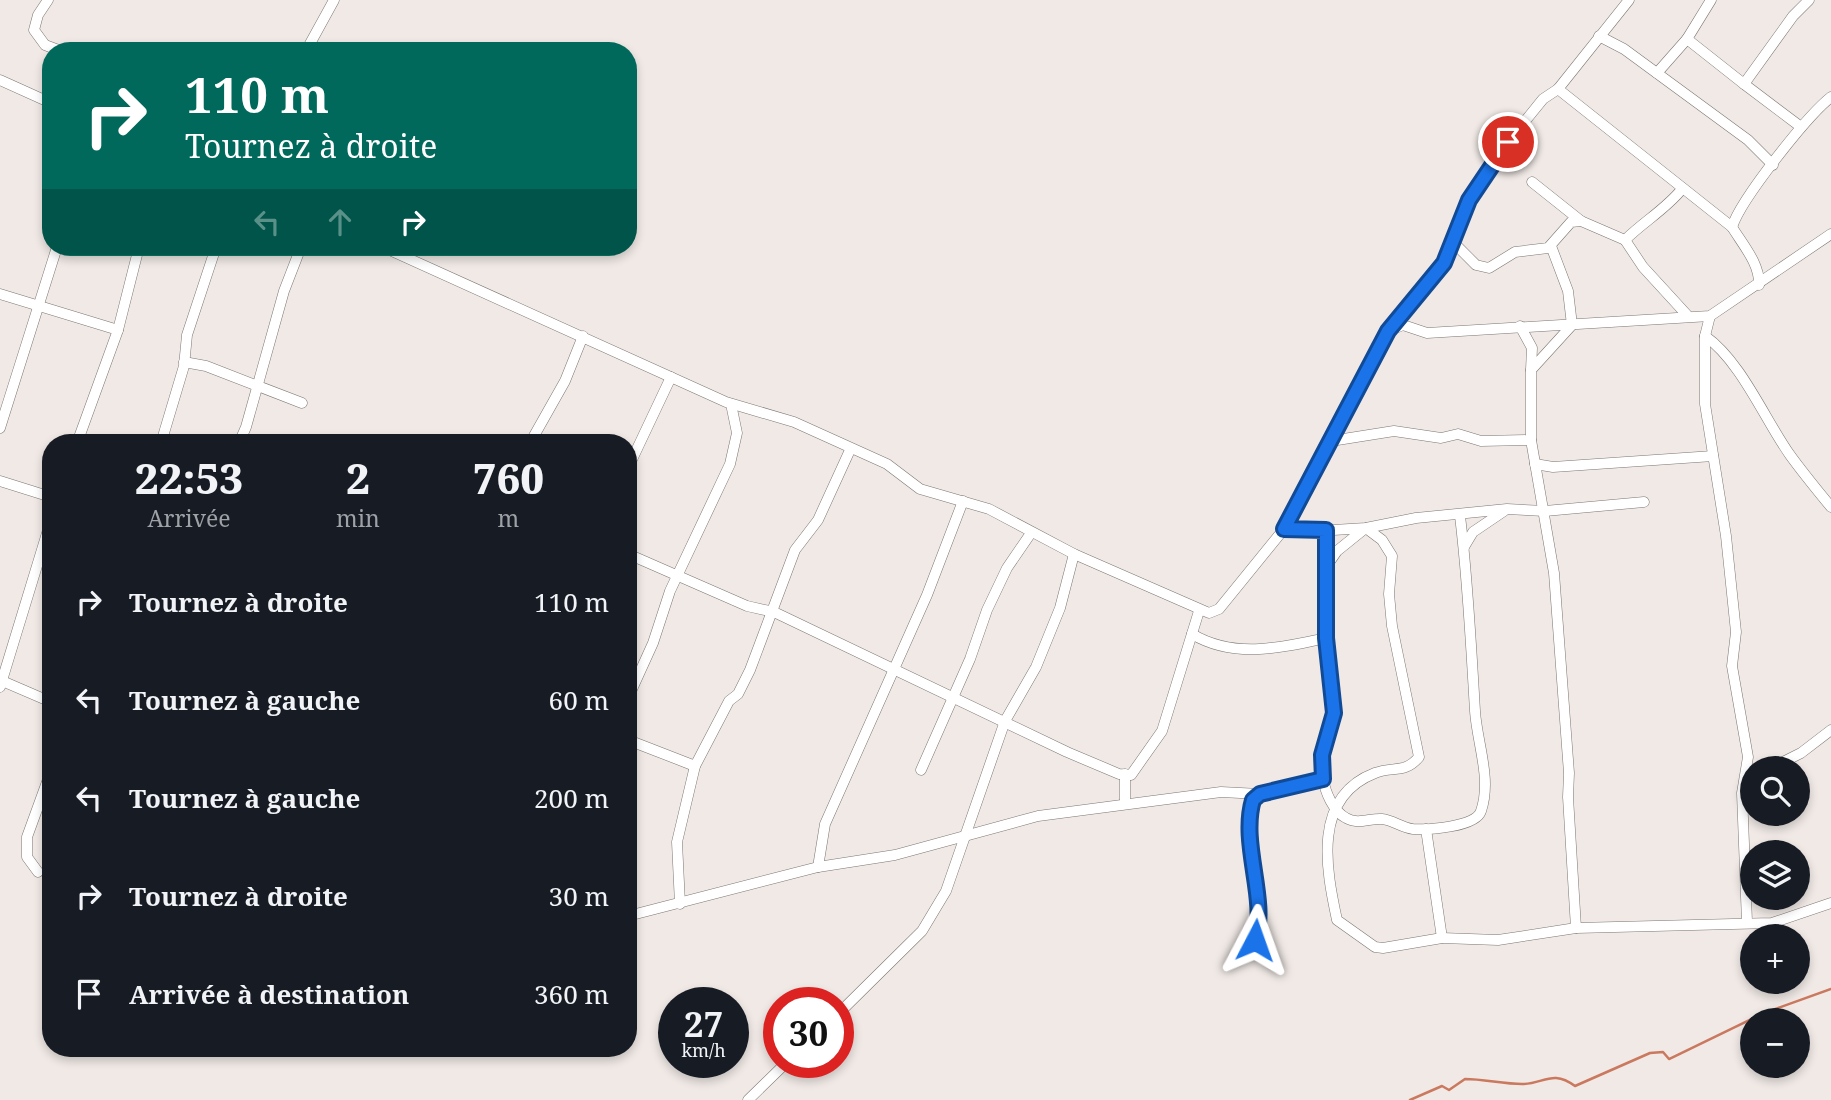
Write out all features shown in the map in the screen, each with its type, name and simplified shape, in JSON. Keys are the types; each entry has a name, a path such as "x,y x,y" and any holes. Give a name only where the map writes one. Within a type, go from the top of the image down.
{"street":[{"path":"43,42 34,30 38,15 48,0"},
{"path":"311,42 334,0"},
{"path":"403,256 731,404 794,422 850,450 887,464 919,489 989,509 1074,554 1199,611 1209,613 1219,608 1284,529 1388,331 1444,263 1469,200 1508,142 1543,99 1558,89 1629,0"},
{"path":"1657,74 1687,39 1711,0"},
{"path":"1744,84 1793,16 1809,0"},
{"path":"1599,36 1624,49 1748,140 1773,165"},
{"path":"1687,39 1801,127"},
{"path":"0,80 42,99"},
{"path":"1558,89 1732,227 1759,275 1759,285"},
{"path":"1732,227 1746,201 1801,127 1831,97"},
{"path":"1532,182 1581,221 1625,240 1643,267 1687,315"},
{"path":"1625,240 1643,222 1673,201 1682,189"},
{"path":"1451,240 1482,268 1503,261 1515,252 1551,246 1571,222 1581,221"},
{"path":"1388,331 1403,325 1427,332 1572,325 1687,315 1710,316 1831,234"},
{"path":"1531,370 1572,325 1569,291 1551,246"},
{"path":"0,428 54,256"},
{"path":"80,434 118,330 137,256"},
{"path":"164,434 184,362 187,335 213,256"},
{"path":"242,434 284,291 298,256"},
{"path":"0,294 118,330"},
{"path":"1710,316 1705,336 1705,404 1736,632 1732,666 1744,720 1748,756"},
{"path":"1520,326 1532,348 1531,440 1553,573 1569,773 1576,928"},
{"path":"535,434 565,381 583,336"},
{"path":"1705,336 1715,343 1733,366 1789,454 1831,507"},
{"path":"184,362 206,366 302,403"},
{"path":"637,449 671,377"},
{"path":"637,678 653,643 659,615 730,464 737,433 731,404"},
{"path":"1331,441 1394,431 1441,438 1458,434 1481,441 1531,440"},
{"path":"680,904 677,842 695,766 729,701 738,694 774,612 795,550 818,520 850,450"},
{"path":"1535,464 1563,467 1713,456"},
{"path":"0,481 42,494"},
{"path":"818,867 825,824 894,669 963,501"},
{"path":"1284,529 1366,528 1416,518 1460,516 1507,509 1545,512 1644,502"},
{"path":"1464,548 1474,532 1507,509"},
{"path":"1326,530 1326,638 1334,713 1322,755 1323,779 1335,809 1347,819 1357,822 1383,819 1404,827 1426,829 1474,820 1481,810 1484,772 1475,711 1460,516"},
{"path":"1328,564 1352,537 1366,528"},
{"path":"1366,528 1382,540 1392,556 1392,626 1419,757 1401,771 1377,772 1360,782 1335,809 1325,854 1337,920 1375,947 1442,938 1498,940 1576,928 1772,923 1831,903"},
{"path":"921,770 971,659 986,610 1007,568 1031,533"},
{"path":"42,549 1,683 42,699"},
{"path":"854,998 922,931 946,891 1005,721 1036,667 1060,608 1074,554"},
{"path":"637,558 747,606 774,612 1067,752 1131,775 1162,731 1199,611"},
{"path":"1192,634 1206,642 1240,651 1288,647 1326,638"},
{"path":"1795,756 1831,730"},
{"path":"637,743 695,766"},
{"path":"1125,774 1125,802"},
{"path":"637,914 818,867 895,855 1038,816 1125,802 1238,790 1260,794 1323,779"},
{"path":"1255,940 1260,925 1252,872 1251,807 1260,794"},
{"path":"37,872 27,857 27,837 42,796"},
{"path":"1743,826 1747,922"},
{"path":"1426,829 1442,938"},
{"path":"748,1100 771,1078"}],"waterway":[{"path":"1410,1100 1442,1086 1449,1090 1465,1079 1522,1084 1554,1078 1575,1086 1650,1053 1663,1052 1669,1059 1764,1013 1831,989"}],"route":[{"path":"1255,940 1260,925 1252,872 1253,800 1260,794 1323,779 1322,755 1334,713 1326,638 1326,530 1284,529 1388,331 1444,263 1469,200 1508,142"}]}
